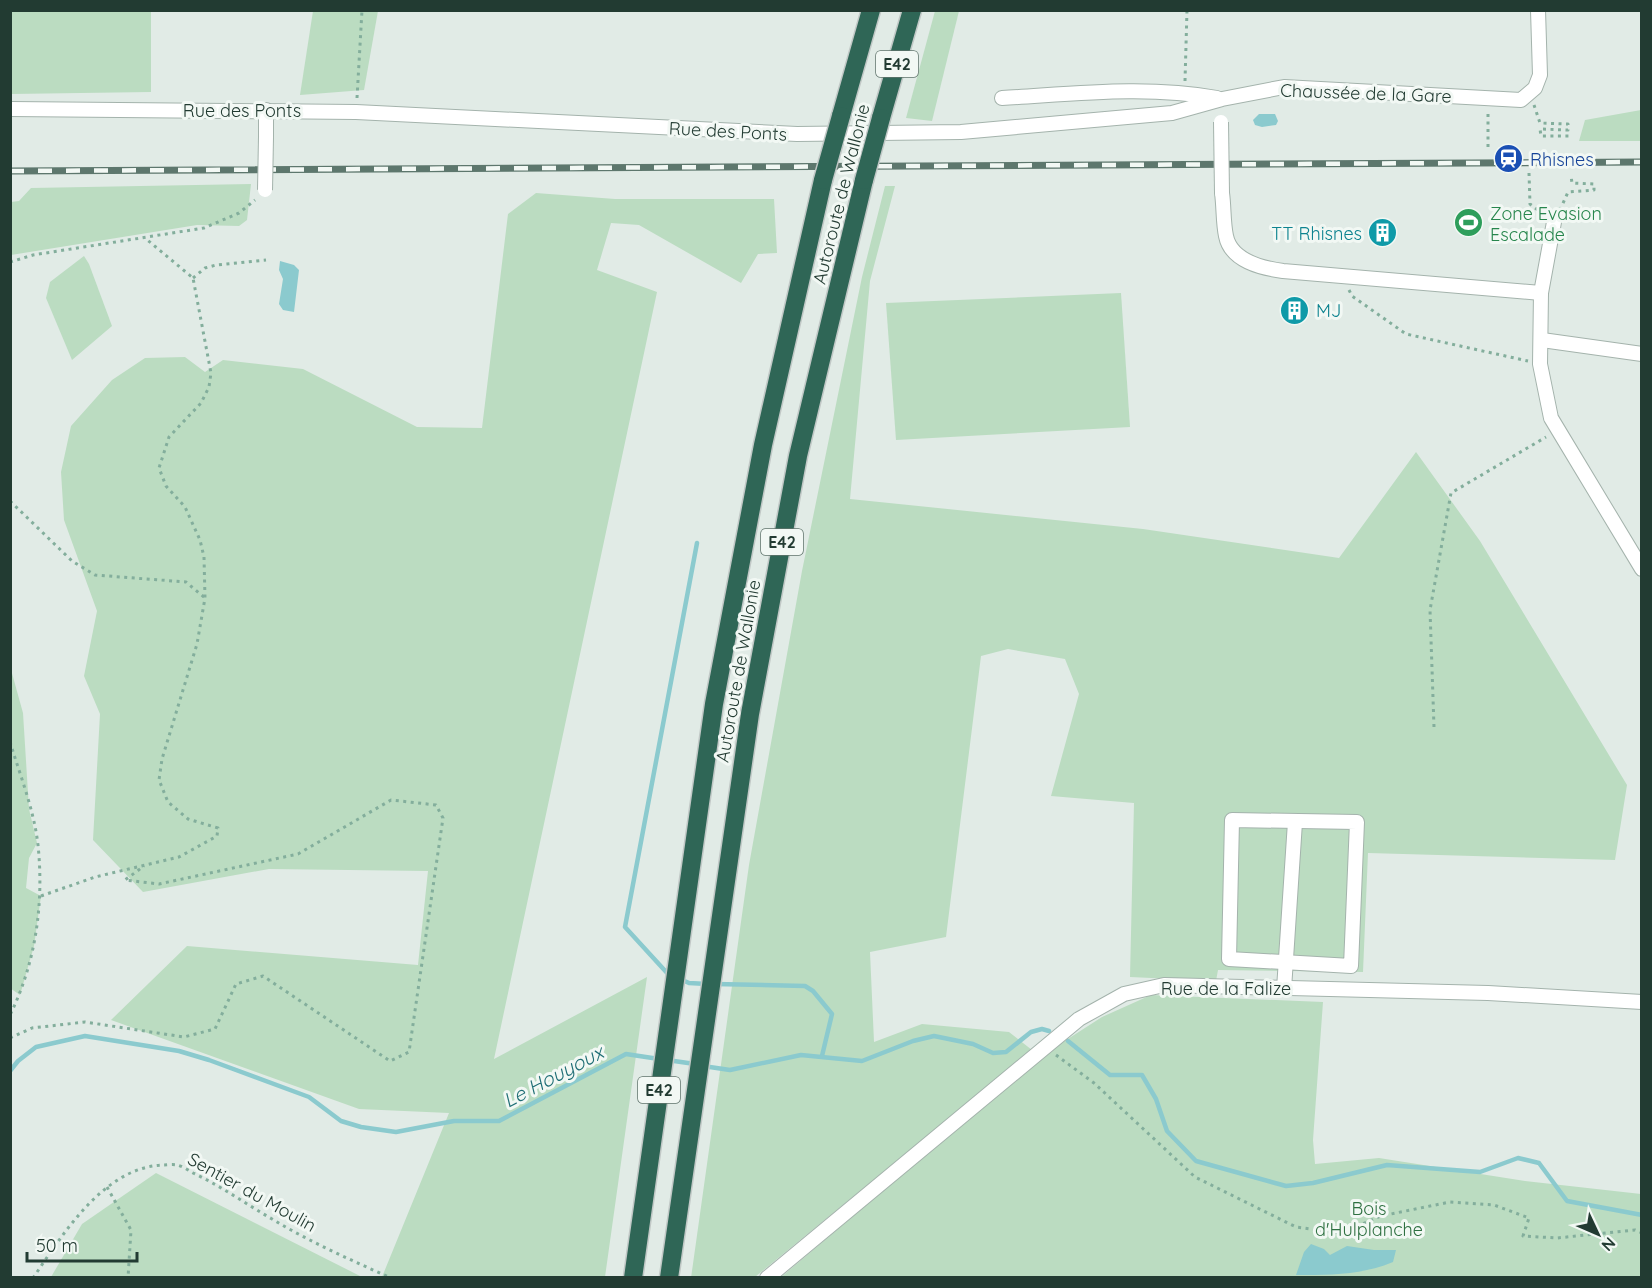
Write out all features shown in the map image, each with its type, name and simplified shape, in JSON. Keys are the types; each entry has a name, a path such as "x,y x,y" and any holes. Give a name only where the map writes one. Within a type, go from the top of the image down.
{"highway":[{"name":"Autoroute de Wallonie","path":"633,1278 684,902 714,704 763,444 823,180 871,10"},
{"name":"Autoroute de Wallonie","path":"669,1278 750,714 798,456 864,180 912,10"}],"street":[{"path":"1530,94 1540,75 1538,10"},
{"name":"Chaussée de la Gare","path":"1222,99 1284,87 1521,100 1530,94"},
{"path":"1002,98 1151,90 1185,92 1222,99 1222,193 1226,238 1236,253 1249,263 1275,269 1340,276 1541,293"},
{"name":"Rue des Ponts","path":"10,109 356,112 797,134 961,132 1172,113 1222,99"},
{"path":"265,190 266,110"},
{"path":"1554,222 1541,293 1540,364 1551,418 1641,569"},
{"path":"1542,340 1641,354"},
{"path":"1232,820 1357,822 1351,966 1286,961 1229,959 1232,820"},
{"path":"1284,988 1295,822"},
{"name":"Rue de la Falize","path":"767,1278 1045,1046 1079,1019 1124,994 1164,986 1488,993 1641,1002"}],"path":[{"path":"356,112 362,10"},
{"path":"1185,92 1187,10"},
{"path":"1530,94 1540,123 1568,124 1568,130 1540,129 1540,136 1570,136"},
{"path":"1488,147 1489,99"},
{"path":"1529,173 1530,204 1554,222 1568,192 1594,190 1594,184 1572,183 1571,176"},
{"path":"10,262 33,255 204,228 239,213 253,201"},
{"path":"41,896 95,877 179,857 217,836 218,828 188,819 168,802 159,780 162,759 197,644 205,598 204,557 200,540 185,507 166,486 159,468 169,437 201,403 209,387 211,373 193,278 145,238"},
{"path":"193,278 205,268 216,265 266,260"},
{"path":"1340,276 1352,296 1406,334 1540,364"},
{"path":"1434,727 1430,610 1451,493 1558,430"},
{"path":"10,501 72,561 95,575 186,582 205,598"},
{"path":"10,742 38,843 41,896 34,946 20,995 10,1015"},
{"path":"10,1038 32,1028 85,1023 184,1037 215,1029 236,984 263,976 390,1061 409,1052 443,818 436,805 391,800 298,854 159,884 125,879 144,866"},
{"path":"1045,1046 1094,1083 1195,1177 1296,1227 1341,1233 1381,1216 1450,1202 1494,1205 1529,1218 1523,1236 1557,1238 1635,1230 1641,1233"},
{"name":"Sentier du Moulin","path":"33,1278 67,1229 107,1188 138,1170 177,1165 205,1178 282,1225 391,1278"},
{"path":"107,1188 131,1230 128,1278"}],"green space":[{"path":"10,11 151,11 151,92 11,94"},
{"path":"313,11 378,11 364,90 300,95"},
{"path":"935,11 959,11 932,121 906,118"},
{"path":"1641,110 1641,141 1579,141 1585,120"},
{"path":"251,184 247,220 239,226 197,225 11,255 11,202 19,201 31,188"},
{"path":"885,186 895,186 870,281 850,499 1143,529 1339,558 1416,452 1480,541 1627,785 1615,860 1368,853 1363,972 1218,970 1216,981 1130,977 1134,803 1051,796 1079,694 1065,659 1008,649 981,656 946,937 870,952 874,1042 922,1024 1009,1032 1032,1050 755,1277 691,1278 749,865 802,571 862,277"},
{"path":"536,193 615,199 774,199 777,253 758,254 741,283 639,225 611,223 597,270 657,292 494,1059 647,977 605,1277 382,1277 449,1113 359,1109 111,1020 187,946 418,965 428,871 269,869 143,892 93,840 100,714 84,676 97,611 64,520 61,472 71,426 112,380 145,358 185,357 205,372 223,360 303,369 417,427 482,428 508,214"},
{"path":"84,256 112,326 72,360 46,298 50,282"},
{"path":"1121,293 1130,427 896,440 886,303"},
{"path":"10,666 23,713 29,809 37,843 29,858 26,888 41,896 34,946 20,995 10,988"},
{"name":"Bois d'Hulplanche","path":"1151,995 1323,1002 1313,1140 1315,1164 1379,1158 1525,1181 1641,1194 1641,1277 780,1278 1046,1053 1102,1017"},
{"path":"156,1173 362,1277 51,1277 82,1224"}],"water":[{"path":"1259,114 1275,114 1278,121 1276,125 1262,127 1255,125 1253,120"},
{"path":"280,261 294,265 299,270 294,312 283,310 279,304 283,279 279,270"},
{"path":"1311,1244 1324,1249 1330,1255 1347,1246 1396,1250 1393,1262 1370,1270 1296,1275 1304,1252"}],"waterway":[{"path":"673,976 668,974 625,927 697,543"},
{"path":"680,979 689,983 707,984"},
{"path":"715,984 805,986 813,991 832,1014 822,1056"},
{"name":"Le Houyoux","path":"703,1066 730,1070 801,1055 862,1061 913,1041 934,1036 973,1044 993,1053 1006,1052 1031,1032 1042,1029 1049,1031"},
{"name":"Le Houyoux","path":"10,1071 18,1061 36,1047 85,1036 179,1051 209,1060 309,1097 341,1121 361,1127 396,1132 454,1121 499,1121 626,1054 659,1059"},
{"name":"Le Houyoux","path":"1068,1041 1110,1075 1142,1075 1156,1099 1167,1131 1196,1161 1286,1186 1313,1183 1387,1165 1480,1172 1518,1158 1539,1163 1567,1201 1642,1215"},
{"name":"Le Houyoux","path":"667,1060 695,1064"}],"railway":[{"path":"10,171 1642,162"}],"place":[{"name":"Rhisnes","path":"1509,159"},
{"name":"Zone Evasion Escalade","path":"1469,223"},
{"name":"TT Rhisnes","path":"1383,233"},
{"name":"MJ","path":"1295,310"}]}
